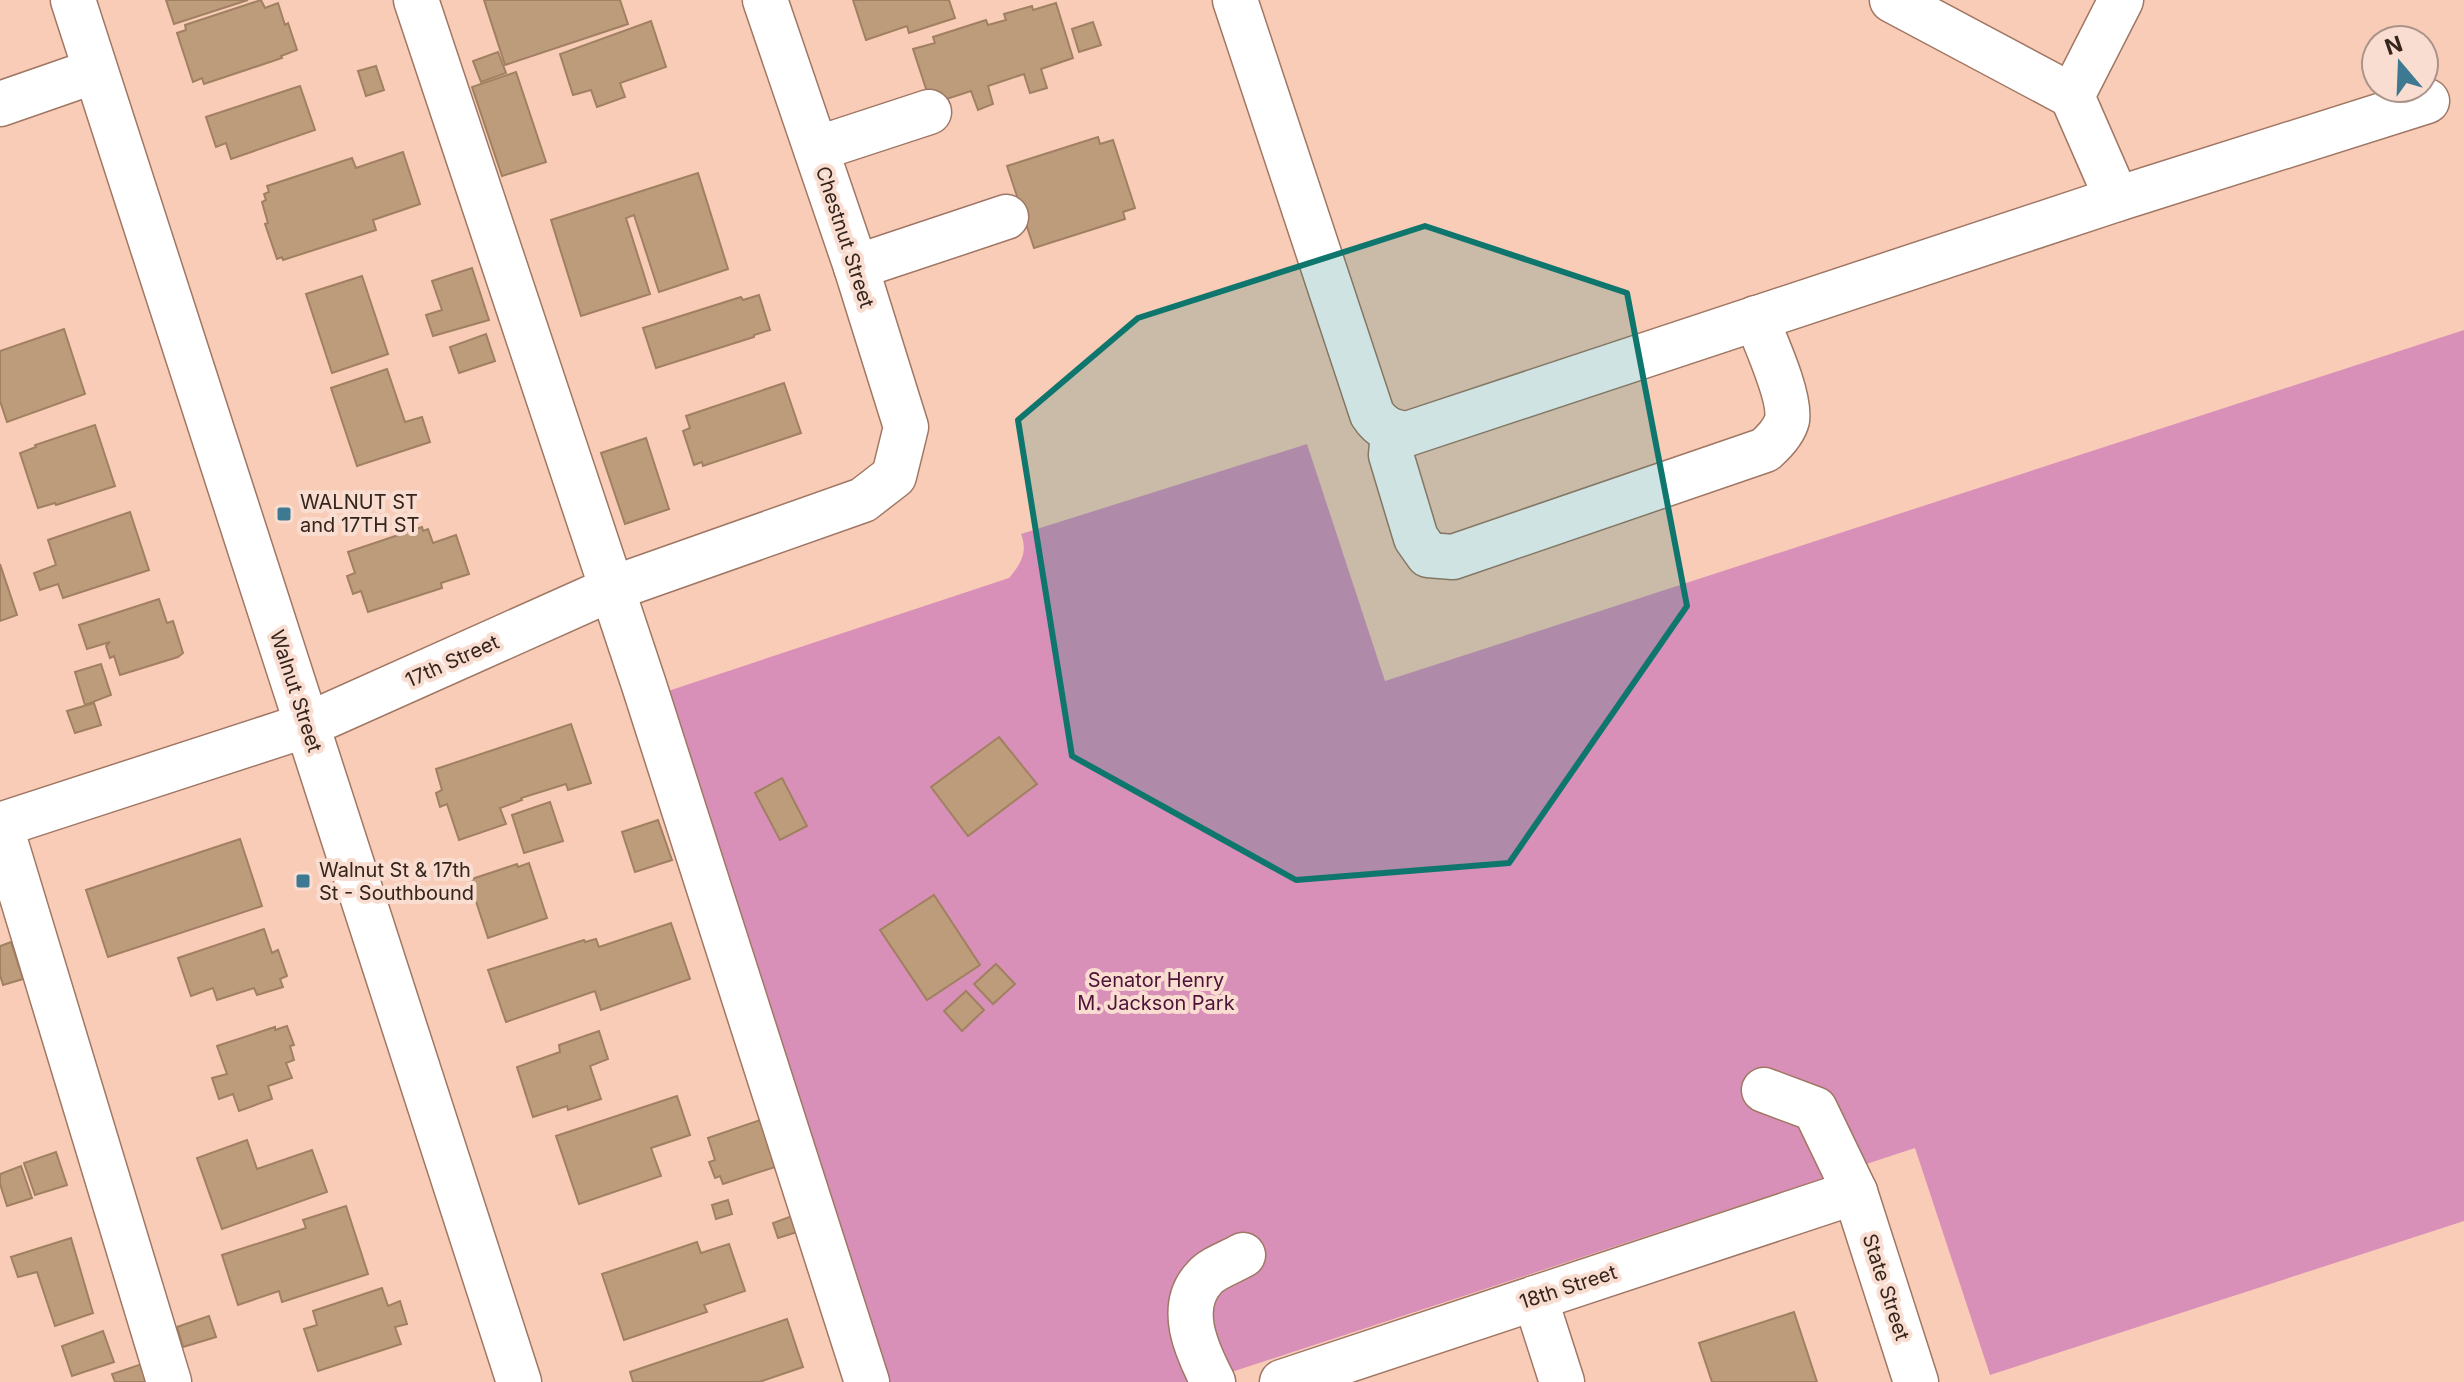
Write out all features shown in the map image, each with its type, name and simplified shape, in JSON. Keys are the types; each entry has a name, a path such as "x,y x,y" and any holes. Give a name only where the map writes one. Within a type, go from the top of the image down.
{"street":[{"name":"Walnut Street","path":"73,0 519,1382"},
{"path":"416,0 644,685 867,1382"},
{"name":"Chestnut Street","path":"765,0 856,267 906,427 894,476"},
{"path":"1235,0 1372,414 1379,424 1393,432 1407,434 2117,199 2418,104"},
{"path":"1892,0 2072,96 2117,199"},
{"path":"2072,96 2121,0"},
{"path":"0,104 95,71"},
{"path":"816,149 929,112"},
{"path":"856,267 1006,217"},
{"path":"1393,432 1391,455 1416,538 1428,555 1453,557 1765,450 1779,437 1787,419 1783,389 1756,318"},
{"name":"17th Street","path":"0,825 307,725 611,589 863,500 894,476"},
{"path":"0,825 169,1382"},
{"name":"State Street","path":"1764,1090 1815,1109 1855,1192 1916,1382"},
{"name":"18th Street","path":"1282,1382 1855,1192"},
{"path":"1213,1382 1201,1360 1191,1326 1192,1298 1205,1276 1243,1255"},
{"path":"1535,1298 1562,1382"}],"highlighted area":[{"path":"1425,226 1627,293 1687,606 1509,863 1296,880 1072,756 1018,420 1138,318"}],"green space":[{"name":"Senator Henry M. Jackson Park","path":"2464,330 2464,1221 1990,1375 1915,1148 1201,1382 879,1382 656,695 1009,578 1022,558 1024,546 1021,534 1307,444 1385,681"}],"building":[{"path":"166,0 248,0 174,24"},
{"path":"261,0 265,8 278,3 297,50 204,84 202,78 193,82 177,33 186,30 185,25"},
{"path":"484,0 620,0 628,24 505,65"},
{"path":"853,0 949,0 955,18 909,33 907,26 866,40"},
{"path":"1056,3 1073,58 1041,69 1047,88 1030,93 1024,74 988,86 993,104 978,110 971,91 931,104 913,49 935,43 933,37 986,20 988,25 1006,20 1004,14"},
{"path":"651,21 666,67 620,83 625,97 597,107 591,90 573,95 560,54"},
{"path":"1093,22 1101,45 1079,52 1072,29"},
{"path":"498,52 506,73 481,82 473,61"},
{"path":"376,66 384,90 366,96 358,71"},
{"path":"516,72 546,162 502,176 472,87"},
{"path":"300,86 315,130 231,159 226,143 216,147 206,117"},
{"path":"1098,137 1100,144 1113,140 1135,208 1123,212 1125,219 1034,248 1007,166"},
{"path":"403,152 420,204 373,220 376,230 283,260 282,257 277,259 265,224 268,223 262,202 266,200 264,194 269,192 267,186 352,158 356,168"},
{"path":"698,173 728,269 659,292 634,215 626,218 650,294 581,316 551,220"},
{"path":"472,268 489,320 433,336 426,315 442,310 432,281"},
{"path":"362,276 388,354 332,373 306,294"},
{"path":"759,295 770,330 656,368 643,328 741,297 743,300"},
{"path":"64,329 85,394 7,422 0,401 0,351"},
{"path":"486,334 495,361 459,373 450,347"},
{"path":"387,369 405,422 422,417 430,442 357,466 331,388"},
{"path":"784,383 801,433 703,466 702,462 694,465 683,431 690,428 686,416"},
{"path":"95,425 115,486 38,508 20,453"},
{"path":"646,438 669,509 625,524 601,453"},
{"path":"130,512 149,570 63,598 58,584 40,590 34,573 56,565 48,540"},
{"path":"422,527 423,531 428,529 433,543 456,535 469,574 441,583 442,588 368,612 361,591 353,594 347,576 355,573 348,552"},
{"path":"0,564 17,615 0,621"},
{"path":"159,599 167,623 173,621 183,653 178,657 120,675 114,656 110,658 106,646 110,642 87,649 79,625"},
{"path":"101,664 111,695 85,705 75,672"},
{"path":"94,703 101,725 75,733 67,711"},
{"path":"571,724 591,783 568,790 566,784 521,798 500,808 506,824 459,840 447,804 440,807 436,793 442,790 436,769"},
{"path":"999,737 1037,784 968,836 931,787"},
{"path":"782,778 807,826 780,840 755,793"},
{"path":"550,802 563,841 524,853 512,815"},
{"path":"658,820 672,860 635,872 622,832"},
{"path":"240,839 262,906 108,957 86,890"},
{"path":"529,863 547,918 488,938 469,880"},
{"path":"934,895 980,965 927,1000 880,930"},
{"path":"671,923 690,979 601,1010 595,991 506,1022 488,970 584,940 596,939 599,947"},
{"path":"264,929 272,953 278,950 287,976 280,979 283,987 257,995 254,988 217,1000 213,988 191,996 178,958"},
{"path":"11,942 23,979 3,985 0,946"},
{"path":"996,964 1015,984 993,1004 974,984"},
{"path":"966,991 984,1010 962,1031 944,1011"},
{"path":"287,1026 294,1045 290,1046 294,1060 286,1063 292,1078 268,1086 272,1099 239,1111 233,1094 219,1099 212,1078 227,1074 217,1046"},
{"path":"599,1031 608,1059 590,1066 601,1099 533,1117 517,1067 560,1052 559,1045"},
{"path":"677,1096 690,1135 651,1148 661,1176 579,1204 556,1136"},
{"path":"766,1118 781,1165 723,1184 720,1176 715,1178 709,1162 715,1160 708,1138"},
{"path":"247,1140 257,1169 312,1150 327,1192 222,1229 197,1158"},
{"path":"56,1152 67,1185 35,1195 24,1163"},
{"path":"21,1166 32,1198 7,1206 0,1174"},
{"path":"728,1200 732,1214 716,1219 712,1205"},
{"path":"346,1206 368,1274 282,1302 279,1291 238,1305 222,1255 306,1228 303,1220"},
{"path":"795,1215 800,1231 778,1238 773,1223"},
{"path":"71,1238 93,1313 55,1326 37,1272 18,1277 11,1257"},
{"path":"697,1242 701,1253 729,1244 745,1291 704,1305 707,1312 624,1340 602,1274"},
{"path":"382,1288 388,1306 400,1301 407,1324 395,1327 401,1344 318,1371 304,1329 317,1325 313,1311"},
{"path":"1794,1312 1817,1382 1712,1382 1699,1343"},
{"path":"209,1316 216,1337 183,1347 177,1327"},
{"path":"787,1319 803,1367 759,1382 633,1382 630,1372"},
{"path":"103,1331 114,1362 72,1376 62,1346"},
{"path":"142,1364 148,1382 115,1382 112,1374"}],"place":[{"name":"WALNUT ST and 17TH ST","path":"284,514"},
{"name":"Walnut St & 17th St - Southbound","path":"303,881"}]}
